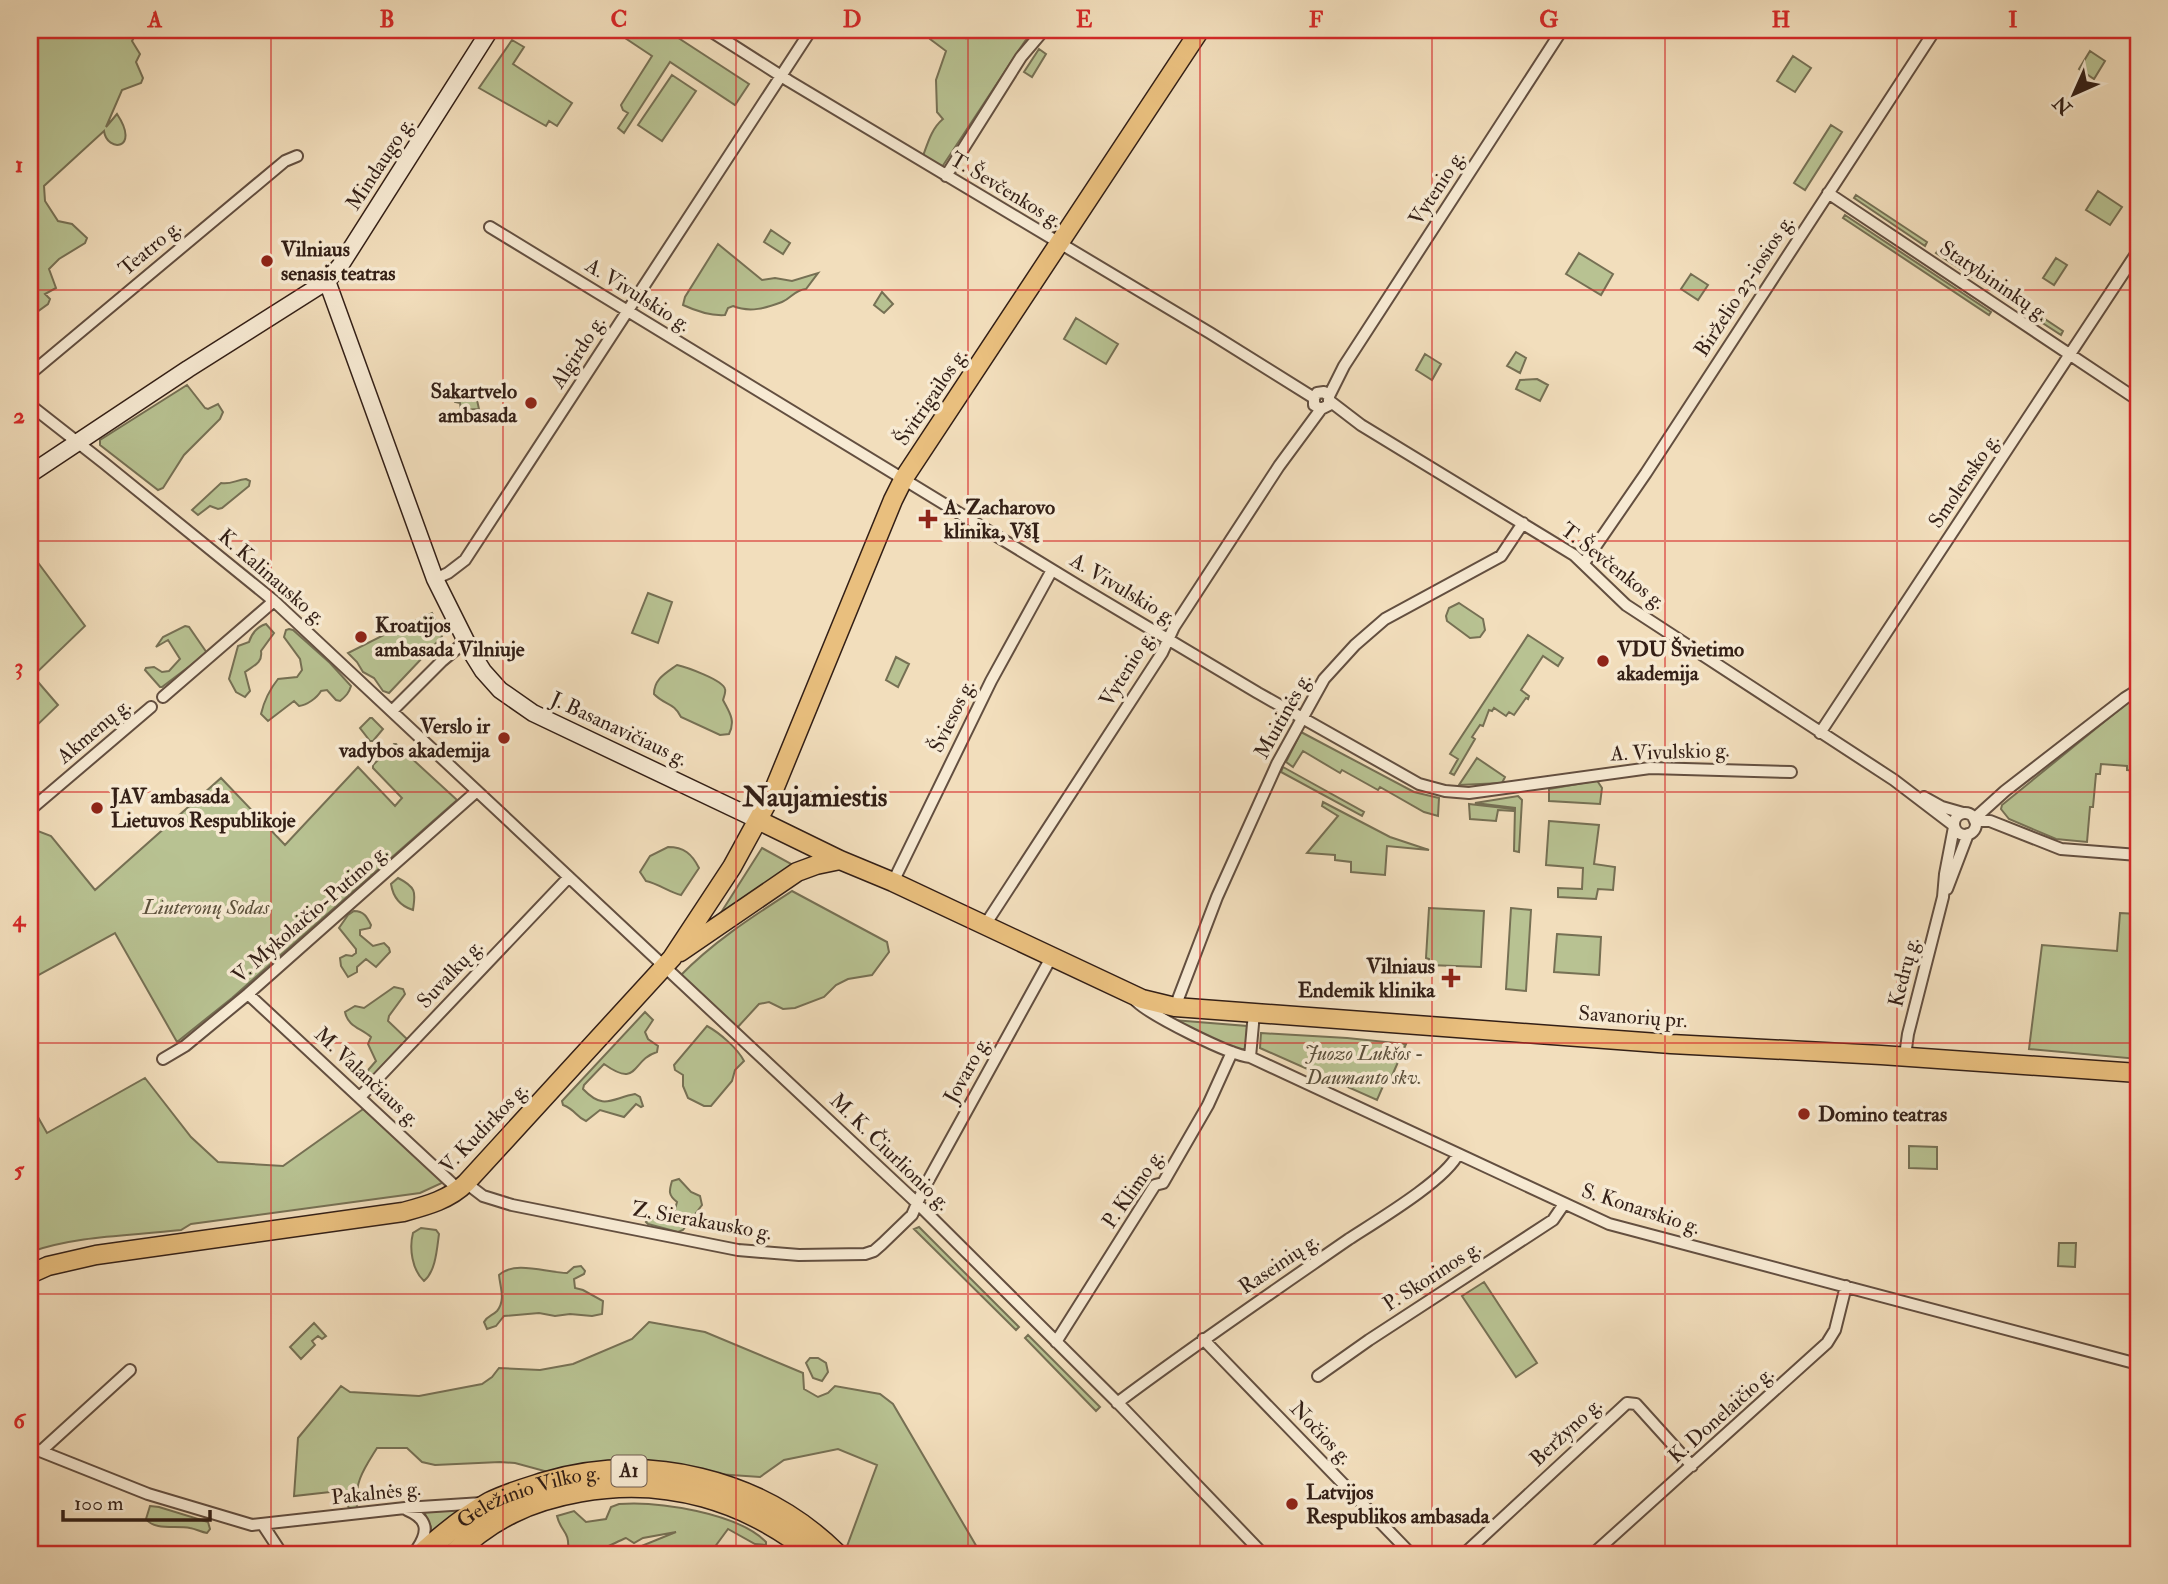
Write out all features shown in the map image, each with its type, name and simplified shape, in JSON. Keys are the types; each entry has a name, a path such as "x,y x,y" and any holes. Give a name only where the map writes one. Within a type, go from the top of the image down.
{"highway":[{"name":"Geležinio Vilko g.","path":"422,1554 462,1520 492,1502 525,1489 591,1473 640,1471 698,1478 749,1495 806,1529 836,1554"},
{"name":"Geležinio Vilko g.","path":"454,1554 479,1532 520,1507 594,1488 640,1485 692,1492 733,1505 772,1524 814,1554"}],"main road":[{"name":"Mindaugo g.","path":"30,474 327,281 340,266 490,30"},
{"name":"Švitrigailos g.","path":"758,820 773,792 879,532 904,478 1200,30"},
{"name":"J. Basanavičiaus g.","path":"327,281 435,579 466,641 490,680 509,698 527,710 840,860 893,882 1126,992"},
{"name":"V. Kudirkos g.","path":"30,1274 48,1266 96,1255 403,1212 438,1201 462,1187 668,962 732,867 758,820"},
{"path":"668,962 797,872 840,860"},
{"name":"Savanorių pr.","path":"1126,992 1175,1007 1671,1044 1905,1056 2138,1073"}],"street":[{"name":"T. Ševčenkos g.","path":"709,30 946,176 1523,523 1584,563 1626,605 1907,790 1954,826"},
{"name":"Algirdo g.","path":"435,579 448,573 464,560 811,30"},
{"path":"946,176 1021,58 1044,30"},
{"name":"Vytenio g.","path":"985,925 1162,653 1174,627 1302,433 1312,423 1322,400 1562,30"},
{"name":"Birželio 23-iosios g.","path":"1584,563 1646,473 1935,30"},
{"name":"Teatro g.","path":"30,374 223,212 285,162 297,156"},
{"name":"Statybininkų g.","path":"1828,193 2138,400"},
{"name":"A. Vivulskio g.","path":"490,227 1052,570 1413,782 1444,791 1469,793 1650,768 1791,772"},
{"name":"Smolensko g.","path":"1820,733 2138,251"},
{"name":"K. Kalinausko g.","path":"30,405 274,601 477,791"},
{"name":"Muitinės g.","path":"1175,1007 1224,883 1278,762 1324,679 1385,619 1501,556 1523,523"},
{"name":"Šviesos g.","path":"893,882 991,681 1052,570"},
{"name":"Akmenų g.","path":"163,697 274,601"},
{"path":"392,711 466,641"},
{"path":"1970,816 2030,774 2138,690"},
{"name":"Akmenų g.","path":"30,810 151,707"},
{"name":"T. Ševčenkos g.","path":"1907,790 1942,807 1970,816"},
{"name":"M. K. Čiurlionio g.","path":"477,791 569,877 668,962 917,1203 1263,1554"},
{"name":"V. Mykolaičio-Putino g.","path":"163,1059 186,1046 248,994 477,791"},
{"path":"2006,792 1997,810 1998,818 2006,826"},
{"path":"1969,834 1975,827 1970,816"},
{"path":"2006,826 1969,834 1961,834 1954,826 1955,818 1970,816 2006,826 2060,849 2138,855"},
{"name":"Kedrų g.","path":"1943,897 1954,826"},
{"name":"Kedrų g.","path":"1905,1056 1908,1034 1943,897 1969,834"},
{"name":"Suvalkų g.","path":"360,1097 569,877"},
{"name":"Jovaro g.","path":"917,1203 1052,956"},
{"name":"S. Konarskio g.","path":"1126,992 1142,1007 1164,1020 1564,1204 1625,1229 2138,1364"},
{"name":"M. Valančiaus g.","path":"248,994 462,1187"},
{"path":"1250,1058 1254,1013"},
{"name":"P. Klimo g.","path":"1056,1342 1155,1185 1163,1183 1208,1105 1232,1052"},
{"name":"Raseinių g.","path":"1117,1403 1203,1339 1416,1194 1452,1166 1458,1154"},
{"name":"Z. Sierakausko g.","path":"462,1187 512,1205 770,1254 865,1254 874,1251 912,1215 917,1203"},
{"name":"P. Skorinos g.","path":"1318,1376 1553,1220 1564,1204"},
{"name":"K. Donelaičio g.","path":"1593,1554 1827,1343 1835,1330 1846,1286"},
{"name":"Nočios g.","path":"1203,1339 1411,1554"},
{"path":"41,1451 130,1370"},
{"name":"Beržyno g.","path":"1464,1554 1627,1403 1636,1404 1692,1466"},
{"name":"Pakalnės g.","path":"30,1447 148,1494 240,1523 263,1525 405,1508 492,1502"},
{"path":"405,1508 419,1516 425,1529 415,1554"},
{"path":"263,1525 282,1554"}],"green space":[{"path":"30,30 138,30 132,41 140,54 136,62 143,78 141,83 122,90 106,127 117,114 126,135 124,141 116,145 111,143 104,131 44,186 45,201 58,221 72,224 87,238 85,243 59,259 49,269 56,288 45,294 50,299 48,304 30,317"},
{"path":"613,30 666,30 749,84 735,105 670,62 624,133 618,128 628,113 621,105 652,56"},
{"path":"926,30 960,30 966,38 972,30 1035,30 942,167 923,156 933,131 943,119 937,112 936,80 946,51 930,39 925,33"},
{"path":"512,40 524,47 513,64 572,103 557,126 549,121 546,126 479,88"},
{"path":"1039,49 1046,54 1032,77 1024,72"},
{"path":"2090,51 2105,61 2094,79 2079,69"},
{"path":"1793,56 1811,68 1795,92 1777,81"},
{"path":"672,75 696,91 662,141 638,125"},
{"path":"1831,125 1842,132 1805,190 1794,183"},
{"path":"2098,191 2122,207 2110,225 2086,210"},
{"path":"1856,195 1927,242 1925,246 1854,198"},
{"path":"1845,215 1991,312 1989,315 1843,218"},
{"path":"771,230 790,243 783,254 764,242"},
{"path":"718,244 762,280 775,278 792,281 818,273 806,289 764,308 746,309 733,306 728,308 725,315 720,315 704,313 683,305 685,297"},
{"path":"1939,249 1981,278 1979,281 1936,253"},
{"path":"1579,253 1613,274 1601,295 1566,274"},
{"path":"2056,258 2067,265 2054,285 2043,278"},
{"path":"1691,274 1708,285 1698,300 1681,289"},
{"path":"1992,284 2063,331 2061,335 1989,288"},
{"path":"882,292 893,304 884,313 874,305"},
{"path":"1076,318 1118,344 1106,364 1064,339"},
{"path":"1516,352 1526,358 1520,373 1507,366"},
{"path":"1425,354 1441,364 1432,380 1416,370"},
{"path":"1537,379 1548,385 1540,401 1516,389 1520,380"},
{"path":"187,385 205,408 218,404 223,412 220,419 184,455 163,488 158,490 100,445 100,440"},
{"path":"474,387 479,409 461,410 460,403 455,402 453,391"},
{"path":"246,479 250,481 249,486 222,508 210,506 198,515 192,510 221,483"},
{"path":"36,560 85,626 33,676 58,705 30,732 30,564"},
{"path":"648,593 672,602 658,643 632,633"},
{"path":"1459,603 1483,619 1485,630 1480,637 1470,638 1447,621 1449,608"},
{"path":"432,613 442,637 389,693 383,691 374,678 363,672 348,653 398,626 400,628"},
{"path":"266,624 274,633 261,651 259,661 245,672 250,691 245,697 236,692 229,679 238,646 249,642 255,630"},
{"path":"185,626 189,627 207,653 160,687 145,670 154,667 162,672 169,671 180,659 168,640 156,647 163,637"},
{"path":"289,629 330,663 351,686 340,701 327,690 321,691 305,704 299,706 294,701 268,721 261,714 272,687 278,679 297,677 302,670 300,659 284,637"},
{"path":"1528,635 1563,658 1558,666 1543,656 1521,690 1529,696 1528,699 1526,698 1514,715 1509,712 1506,716 1494,708 1489,710 1483,726 1480,725 1472,737 1475,739 1454,775 1450,773 1458,759 1450,754"},
{"path":"896,657 909,664 898,687 886,680"},
{"path":"677,665 704,674 723,685 723,700 732,720 729,734 720,735 681,717 675,709 654,694 658,680"},
{"path":"2138,698 2138,771 2127,770 2127,766 2101,764 2100,774 2096,774 2093,807 2090,807 2087,842 2056,839 2009,819 2001,809 2002,805 2126,704"},
{"path":"370,718 383,729 373,741 370,741 360,728"},
{"path":"1301,732 1414,792 1439,798 1438,816 1424,812 1380,787 1378,790 1342,770 1340,773 1303,751 1293,767 1286,762"},
{"name":"Liuteronų Sodas","path":"394,744 457,800 232,998 177,1042 115,933 37,976 30,964 30,828 51,836 95,890 221,778 285,845 358,767 395,806 402,798 373,768"},
{"path":"1477,758 1505,777 1502,783 1459,785"},
{"path":"1283,767 1364,812 1362,816 1281,772"},
{"path":"1596,779 1602,788 1600,804 1549,801 1549,789"},
{"path":"1518,796 1522,800 1519,852 1514,851 1515,808 1475,803"},
{"path":"1323,802 1390,837 1429,850 1387,846 1385,875 1351,872 1351,862 1335,860 1335,855 1307,853 1338,816 1322,806"},
{"path":"1469,804 1513,811 1498,810 1496,821 1470,819"},
{"path":"1549,821 1599,825 1594,864 1615,867 1613,890 1598,889 1596,899 1558,897 1558,888 1582,889 1583,868 1546,865"},
{"path":"668,847 687,852 699,868 681,895 646,881 640,872 650,856"},
{"path":"762,848 795,866 715,922"},
{"path":"398,878 414,892 413,910 401,903 393,893 391,884"},
{"path":"792,891 887,942 889,952 872,975 848,979 836,985 824,997 795,1008 783,1009 769,1002 759,1004 736,1029 680,976 719,941"},
{"path":"1429,908 1484,911 1481,967 1429,965 1429,959 1426,958"},
{"path":"1511,908 1531,910 1526,991 1506,989"},
{"path":"354,911 363,913 371,925 370,928 360,930 360,935 373,946 384,943 390,952 376,967 366,959 357,967 357,972 348,977 341,966 340,958 352,956 356,949 339,928"},
{"path":"2120,913 2138,914 2138,1059 2029,1049 2042,945 2117,951"},
{"path":"1557,934 1601,937 1599,975 1554,972"},
{"path":"394,987 403,989 405,994 388,1021 408,1040 366,1083 363,1076 376,1061 368,1044 371,1037 352,1024 345,1012 355,1006 364,1008"},
{"path":"645,1012 653,1020 645,1032 648,1039 658,1046 657,1052 629,1073 623,1074 604,1064 583,1089 590,1096 603,1101 635,1094 640,1097 643,1106 636,1104 624,1117 600,1110 586,1121 563,1105 562,1101"},
{"path":"1173,1020 1247,1026 1246,1047 1239,1051"},
{"path":"707,1026 738,1051 744,1061 735,1070 732,1081 711,1106 704,1106 688,1098 683,1086 683,1075 675,1070 674,1065"},
{"name":"Juozo Lukšos - Daumanto skv.","path":"1261,1033 1406,1044 1391,1078 1387,1077 1377,1100 1260,1048"},
{"path":"145,1078 191,1137 218,1162 283,1166 366,1107 444,1182 420,1193 191,1224 181,1230 86,1239 30,1252 30,1103 47,1133"},
{"path":"1909,1146 1937,1147 1937,1169 1909,1168"},
{"path":"679,1179 691,1192 700,1196 702,1205 683,1230 678,1232 648,1224 646,1222 649,1219 673,1217 677,1202 670,1193 670,1188 672,1181"},
{"path":"919,1227 1019,1327 1016,1330 914,1229"},
{"path":"421,1228 436,1230 439,1234 433,1265 424,1281 414,1265 411,1245 413,1233"},
{"path":"2059,1243 2076,1243 2075,1267 2058,1266"},
{"path":"581,1266 585,1271 574,1279 575,1288 603,1301 602,1314 555,1316 539,1313 504,1316 496,1326 487,1329 484,1322 500,1307 502,1293 499,1275 514,1268 567,1273 574,1267"},
{"path":"1484,1282 1537,1363 1516,1377 1462,1296"},
{"path":"649,1322 705,1332 803,1373 804,1389 818,1397 835,1386 880,1394 893,1404 981,1554 851,1554 846,1549 877,1465 838,1449 784,1460 760,1477 717,1474 674,1464 626,1460 548,1472 500,1462 435,1465 422,1462 407,1448 377,1448 359,1483 357,1508 349,1508 339,1491 294,1496 298,1438 341,1386 350,1392 419,1396 482,1384 499,1368 540,1370 573,1364 632,1339"},
{"path":"314,1323 326,1336 322,1339 318,1336 312,1341 315,1345 301,1359 290,1347"},
{"path":"1028,1335 1100,1407 1096,1411 1025,1338"},
{"path":"810,1358 818,1358 826,1363 828,1372 822,1381 813,1378 806,1363"},
{"path":"619,1504 675,1507 717,1516 753,1532 766,1542 766,1545 755,1544 728,1529 711,1552 636,1554 634,1549 676,1532 643,1538 634,1543 626,1538 589,1553 575,1554 568,1551 568,1539 557,1516 574,1511 586,1522 606,1519 611,1507"},
{"path":"150,1506 208,1522 210,1529 207,1533 190,1528 155,1525 146,1519"},
{"path":"475,1507 431,1539 431,1527 424,1512"}],"place":[{"name":"Vilniaus senasis teatras","path":"267,261"},
{"name":"Sakartvelo ambasada","path":"531,403"},
{"name":"A. Zacharovo klinika, VšĮ","path":"928,519"},
{"name":"Kroatijos ambasada Vilniuje","path":"361,637"},
{"name":"VDU Švietimo akademija","path":"1603,661"},
{"name":"Verslo ir vadybos akademija","path":"504,738"},
{"name":"JAV ambasada Lietuvos Respublikoje","path":"97,808"},
{"name":"Vilniaus Endemik klinika","path":"1451,978"},
{"name":"Domino teatras","path":"1804,1114"},
{"name":"Latvijos Respublikos ambasada","path":"1292,1504"}],"district":[{"name":"Naujamiestis","path":"815,797"}]}
